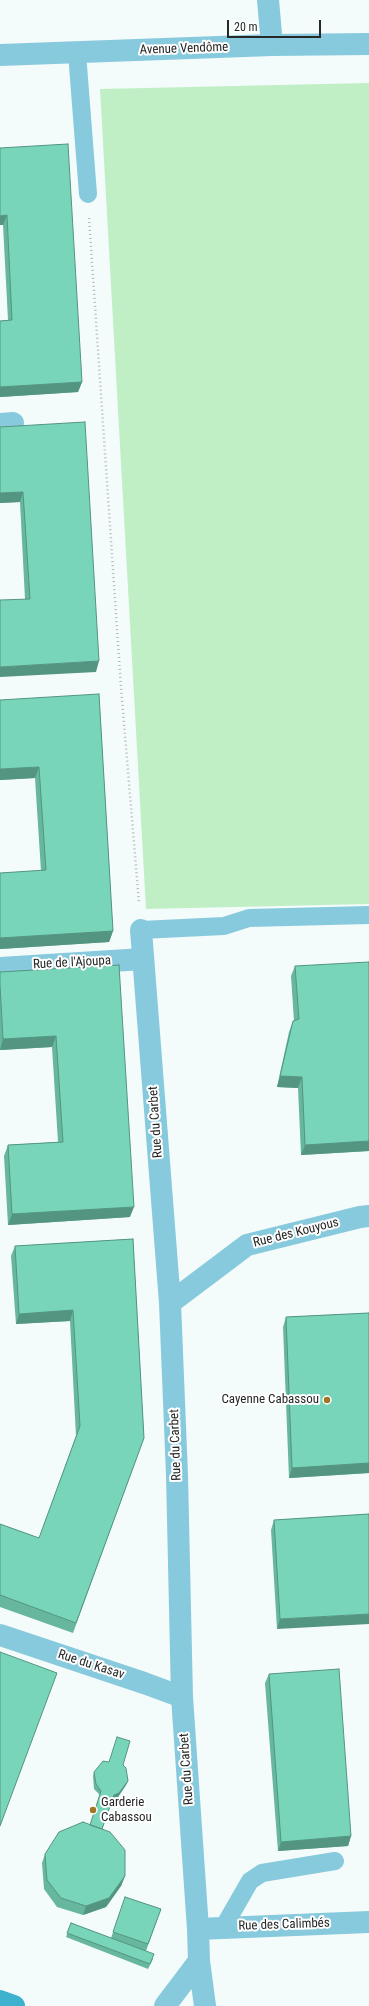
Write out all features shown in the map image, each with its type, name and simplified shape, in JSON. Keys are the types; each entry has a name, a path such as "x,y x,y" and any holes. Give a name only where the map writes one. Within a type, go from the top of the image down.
{"main road":[{"path":"0,2001 14,2006"}],"street":[{"path":"268,0 272,45"},
{"name":"Avenue Vendôme","path":"0,55 272,45 369,44"},
{"name":"Rue du Carbet","path":"141,930 170,1303 177,1475 182,1697 199,1961 205,2006"},
{"name":"Rue de l'Ajoupa","path":"0,968 143,959"},
{"name":"Rue des Kouyous","path":"170,1303 247,1245 369,1216"},
{"name":"Rue du Kasav","path":"0,1635 182,1697"},
{"name":"Rue des Calimbés","path":"198,1929 369,1922"},
{"path":"165,2006 199,1961"}],"lane":[{"path":"77,53 88,194"},
{"path":"141,930 224,926 249,918 369,915"},
{"path":"223,1928 250,1881 262,1873 335,1861"}],"path":[{"path":"88,194 121,679 141,930"}],"green space":[{"path":"369,83 369,904 146,909 100,89"}],"building":[{"path":"68,144 82,382 0,387 0,321 12,320 7,215 0,216 0,148"},
{"path":"85,422 99,661 0,667 0,600 30,599 23,492 0,493 0,427"},
{"path":"99,694 113,931 0,938 0,873 46,870 39,767 0,769 0,700"},
{"path":"369,962 369,1141 305,1145 302,1077 280,1076 293,1021 299,1019 295,966"},
{"path":"119,965 134,1207 12,1214 8,1145 63,1142 56,1036 3,1039 0,972"},
{"path":"133,1239 144,1438 76,1623 0,1595 0,1524 39,1538 80,1426 73,1310 19,1314 15,1246"},
{"name":"Cayenne Cabassou","path":"369,1313 369,1463 292,1468 286,1317"},
{"path":"369,1514 369,1614 280,1619 274,1520"},
{"path":"0,1652 57,1673 0,1826"},
{"path":"339,1669 351,1836 281,1842 269,1674"},
{"path":"117,1737 130,1741 123,1765 126,1768 128,1781 119,1793 114,1795 102,1829 90,1825 101,1791 96,1784 94,1772 103,1761 109,1762"},
{"path":"83,1822 110,1832 125,1850 125,1876 109,1898 86,1906 61,1898 47,1880 45,1854 59,1832"},
{"path":"125,1897 161,1909 148,1944 113,1932"},
{"path":"71,1923 154,1954 150,1964 67,1933"}],"place":[{"name":"Cayenne Cabassou","path":"327,1400"},
{"name":"Garderie Cabassou","path":"93,1810"}]}
